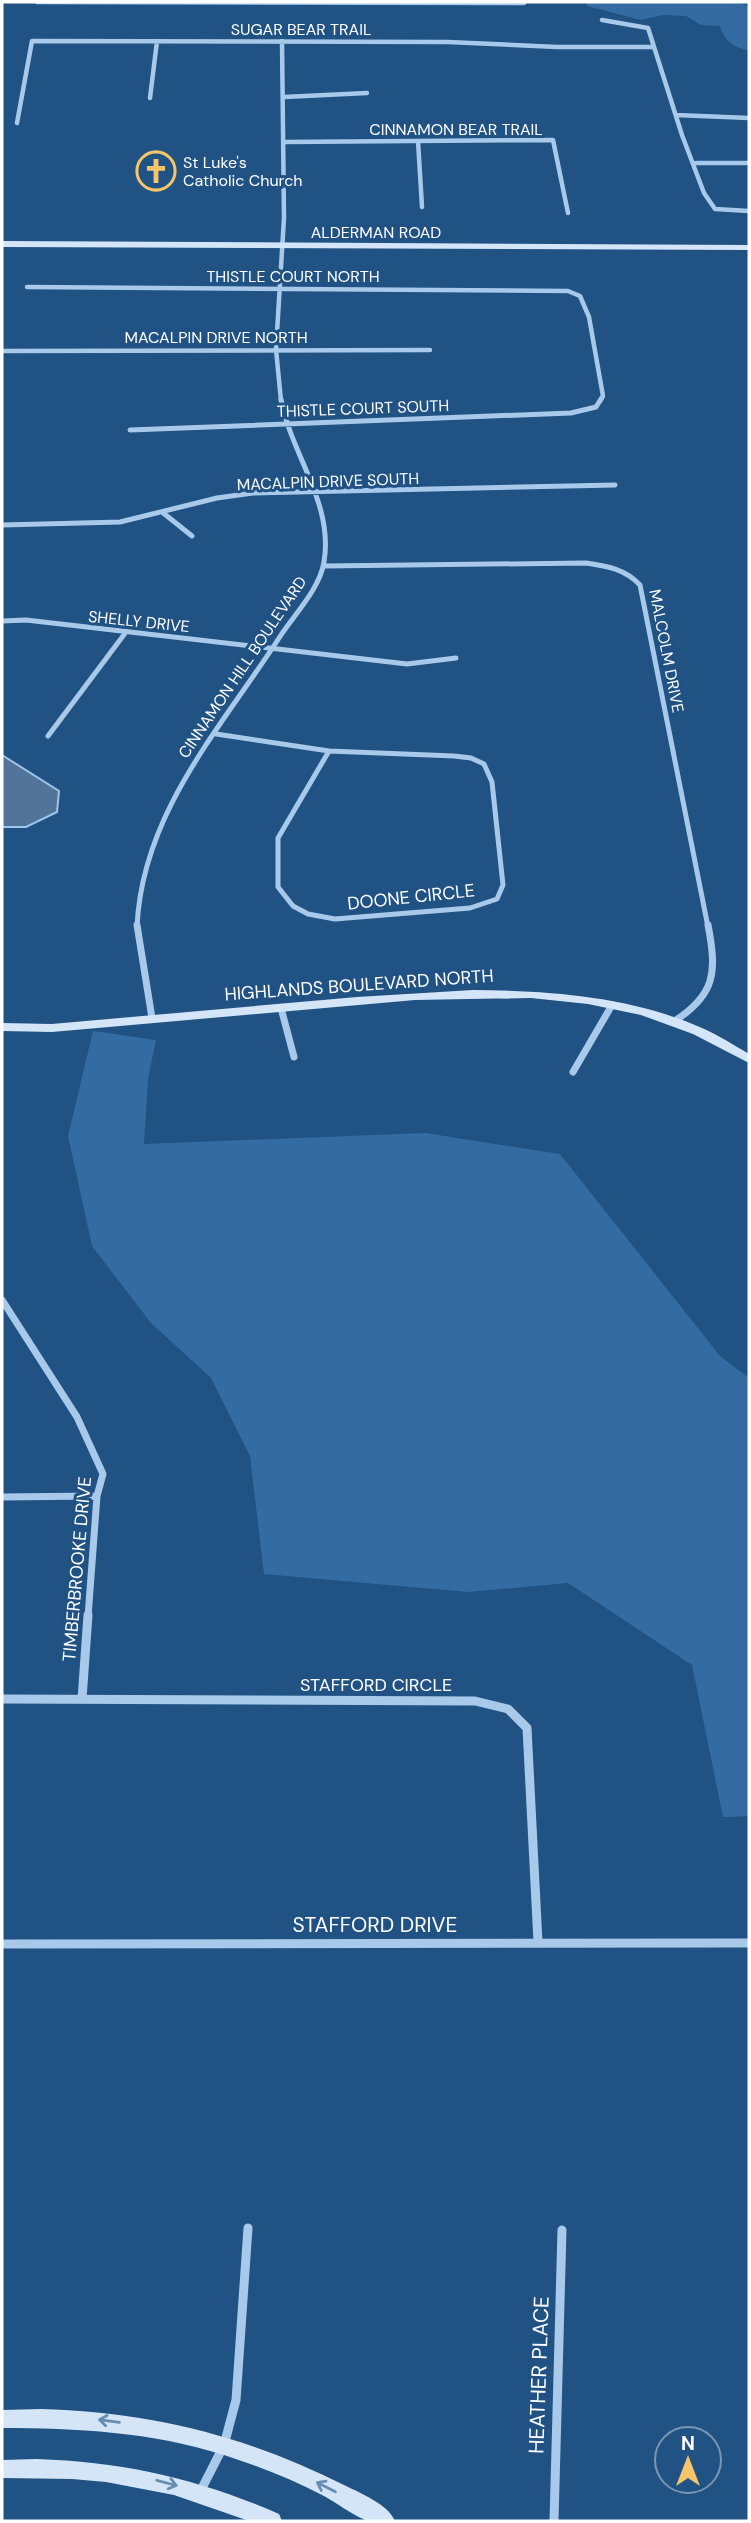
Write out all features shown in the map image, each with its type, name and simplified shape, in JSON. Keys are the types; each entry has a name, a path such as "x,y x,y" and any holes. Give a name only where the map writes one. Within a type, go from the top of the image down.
{"street":[{"path":"36,2 524,3"},
{"path":"602,20 633,23 648,28 707,201 715,209 749,211"},
{"name":"SUGAR BEAR TRAIL","path":"17,123 32,41 447,42 557,47 654,47"},
{"path":"150,98 157,41"},
{"name":"CINNAMON HILL BOULEVARD","path":"152,1018 136,925 145,865 164,811 185,774 216,734 274,648 324,566 327,529 318,493 285,422 278,388 275,349 283,245 282,41"},
{"path":"284,97 367,93"},
{"path":"676,116 749,118"},
{"name":"CINNAMON BEAR TRAIL","path":"284,142 553,140 568,214"},
{"path":"418,141 422,208"},
{"path":"695,163 749,163"},
{"name":"ALDERMAN ROAD","path":"2,244 749,247"},
{"name":"THISTLE COURT NORTH","path":"27,287 558,289 573,292 583,300 603,396 596,407"},
{"name":"MACALPIN DRIVE NORTH","path":"2,351 430,350"},
{"name":"THISTLE COURT SOUTH","path":"130,430 572,413 596,407"},
{"name":"MACALPIN DRIVE SOUTH","path":"2,525 120,522 217,498 253,493 615,485"},
{"path":"162,512 192,536"},
{"name":"MALCOLM DRIVE","path":"324,566 586,563 609,566 631,574 639,585 713,950 714,981 698,1007 673,1022"},
{"name":"SHELLY DRIVE","path":"2,621 26,620 407,664 456,658"},
{"path":"48,736 126,632"},
{"name":"DOONE CIRCLE","path":"216,734 329,751 454,756 484,764 492,782 502,872 503,885 498,899 470,908 335,919 308,914 293,906 278,887 278,838 329,751"},
{"name":"HIGHLANDS BOULEVARD NORTH","path":"2,1027 52,1028 281,1007 481,993 565,997 612,1005 673,1022 749,1059"},
{"path":"573,1072 612,1005"},
{"path":"281,1007 294,1057"},
{"name":"TIMBERBROOKE DRIVE","path":"2,1300 77,1417 103,1474 97,1496 82,1699"},
{"path":"2,1497 97,1496"},
{"name":"STAFFORD CIRCLE","path":"2,1699 475,1701 508,1709 527,1728 538,1942"},
{"name":"STAFFORD DRIVE","path":"2,1944 749,1943"},
{"path":"200,2492 224,2445 236,2400 248,2228"},
{"name":"HEATHER PLACE","path":"554,2521 562,2230"},
{"path":"2,2419 100,2419 161,2428 224,2445 326,2486 385,2521"},
{"path":"2,2469 67,2468 150,2479 200,2492 272,2521"}],"shaded area":[{"path":"587,2 739,2 749,7 749,51 731,43 720,26 701,25 686,16 663,15 641,20 587,6"},
{"path":"2,755 59,791 57,812 26,827 2,827"},
{"path":"93,1031 156,1040 148,1079 144,1144 425,1133 560,1154 720,1356 749,1378 749,1816 723,1817 692,1665 568,1583 468,1592 264,1574 250,1456 211,1378 151,1323 92,1246 68,1136"}],"place":[{"name":"St Luke's Catholic Church","path":"156,171"}]}
